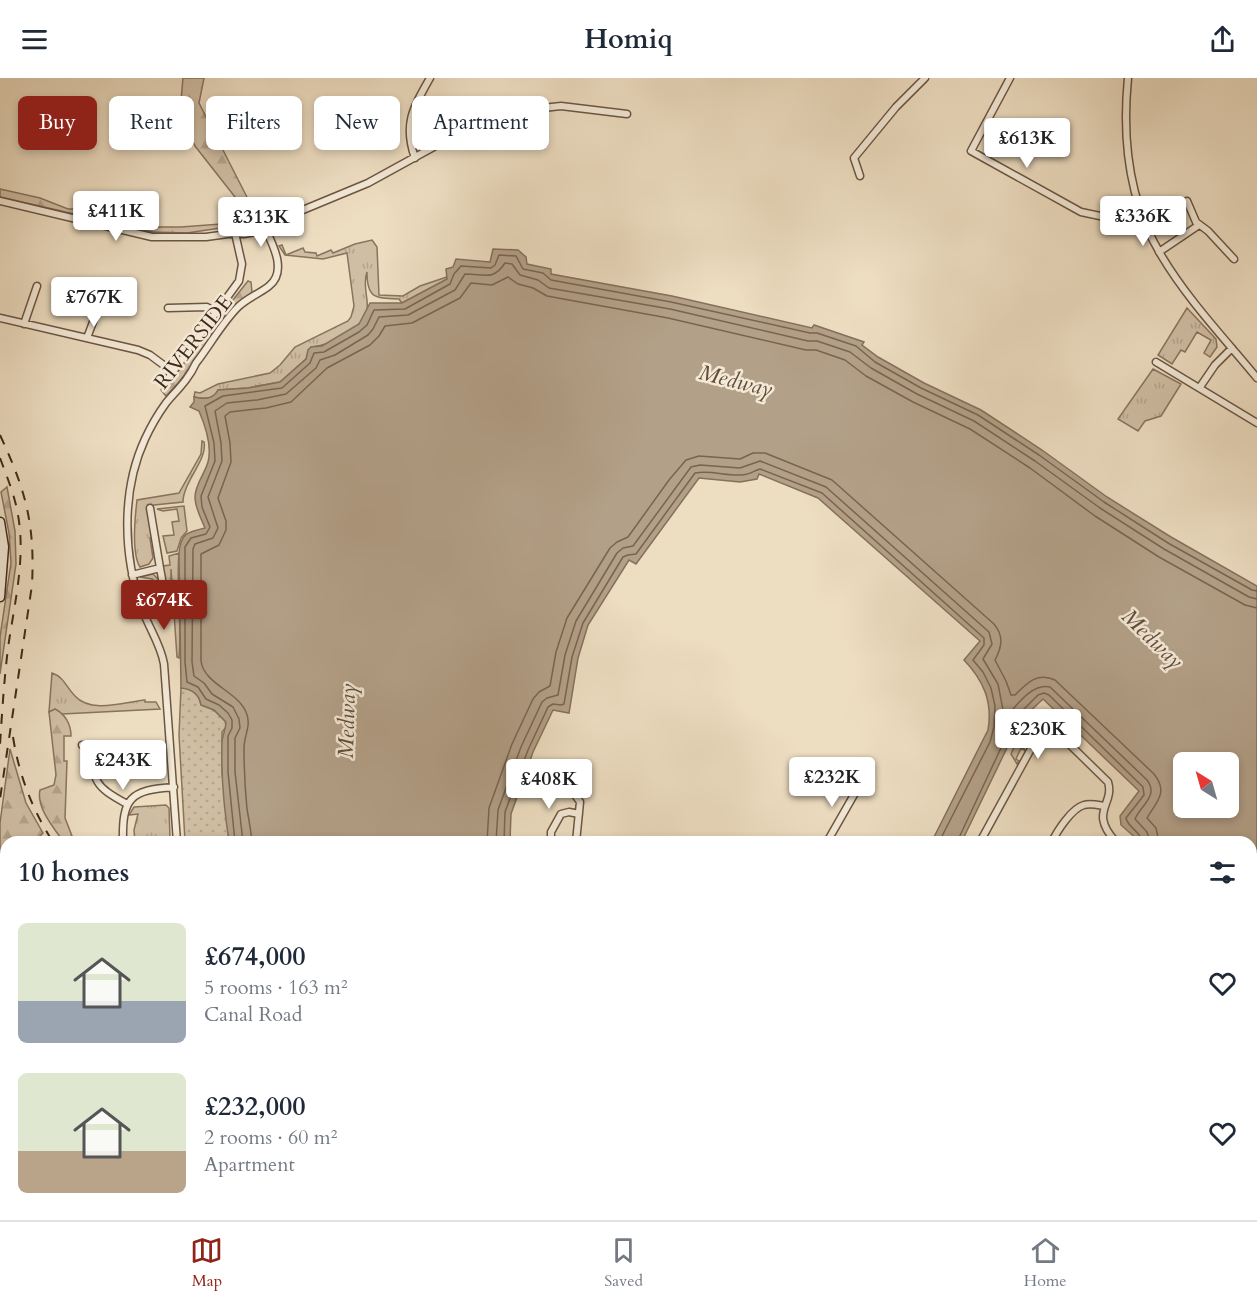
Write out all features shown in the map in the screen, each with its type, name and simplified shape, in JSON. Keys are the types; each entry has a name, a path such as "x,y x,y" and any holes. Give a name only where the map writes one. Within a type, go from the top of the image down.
{"main road":[{"path":"0,522 4,548 0,597"}],"street":[{"path":"415,158 409,134 411,114 430,78"},
{"path":"860,176 854,158 896,107 925,78"},
{"path":"1010,78 971,151 1081,212 1100,216 1139,207"},
{"path":"1128,78 1126,117 1128,156 1139,207 1159,252 1177,279 1257,378"},
{"path":"0,201 152,237 206,237 251,233 368,183 479,122 507,112 561,105 627,114"},
{"path":"1186,201 1193,218 1234,259"},
{"path":"1159,252 1199,225"},
{"name":"RIVERSIDE","path":"177,836 164,662 142,610 132,575 128,529 129,497 140,450 155,420 235,310 274,281 277,257 264,226"},
{"path":"167,380 237,284 242,260 235,233"},
{"path":"24,324 36,286"},
{"path":"74,293 99,306 87,338"},
{"path":"168,308 207,307 217,313"},
{"path":"0,318 141,351 173,372"},
{"path":"1200,387 1213,368 1232,348"},
{"path":"1156,362 1257,423"},
{"path":"150,508 162,579"},
{"path":"132,575 160,568"},
{"path":"983,836 1032,746 1048,732 1060,735 1106,778 1109,789 1104,806 1104,824 1112,836"},
{"path":"92,745 93,772 96,780 106,792 127,804"},
{"path":"82,746 131,745 130,758"},
{"path":"830,836 859,786"},
{"path":"123,836 123,817 127,804 145,791 174,787"},
{"path":"570,788 580,799 577,836"},
{"path":"1055,836 1060,828 1082,806 1104,806"},
{"path":"551,836 561,814 569,812 579,814"}],"green space":[{"path":"183,78 204,78 199,103 206,117 206,150 223,150 252,207 264,211 299,198 302,204 266,218 253,220 195,146 194,96 181,96"},
{"path":"0,189 40,198 68,209 94,209 151,227 234,223 234,226 187,233 153,232 0,197"},
{"path":"372,240 377,247 379,295 403,296 420,286 447,277 448,279 402,303 399,299 374,295 368,287 367,272 365,282 367,310 359,324 352,330 336,340 311,347 306,359 280,382 248,388 218,390 214,396 208,398 194,397 195,392 200,393 218,384 270,373 295,347 348,321 351,317 354,306 347,253 323,259 285,255 279,246 282,245 286,255 303,248 305,252 316,253 317,256 331,250 333,253"},
{"path":"248,281 251,282 252,292 235,307 180,381 166,396 161,390"},
{"path":"1187,308 1216,339 1217,347 1210,357 1204,353 1211,340 1197,332 1185,352 1181,350 1172,364 1158,355"},
{"path":"1153,369 1181,384 1161,416 1145,421 1138,431 1118,419"},
{"path":"202,441 204,449 202,456 184,494 183,502 151,507 152,537 150,538 153,558 149,564 140,567 135,553 137,500 179,493 201,454"},
{"path":"7,487 15,531 16,564 0,674 0,637 11,563 9,533 1,492"},
{"path":"184,506 187,531 181,538 177,551 167,553 163,536 174,535 172,522 179,521 177,509 163,511 157,509"},
{"path":"179,553 179,658 177,657 171,569 171,585 158,585 152,579 140,577 153,574 159,580 164,580 163,566 170,565 169,556"},
{"path":"52,673 62,680 75,696 90,704 108,706 145,700 145,702 156,702 160,709 62,714 55,709 49,712"},
{"path":"181,688 194,692 201,705 214,710 226,722 226,727 222,732 222,772 228,836 185,836 179,735"},
{"path":"55,709 59,711 69,724 71,732 71,736 64,736 64,761 67,761 65,818 72,836 59,836 46,817 40,803 40,790 54,785 56,775 49,712"},
{"path":"1050,718 1050,721 1037,724 1026,732 1046,723 1047,728 1042,731 1038,728 1030,735 1032,740 1028,738 1022,747 1026,751 1021,748 1016,759 1019,761 1017,764 1011,754 1019,736 1026,733 1020,734 1025,724"},
{"path":"10,749 26,803 43,833 40,836 0,836"},
{"path":"166,805 169,808 170,836 135,836 138,814 129,815 134,807"}],"water":[{"name":"Medway","path":"493,249 518,250 526,257 527,264 551,269 551,274 672,296 812,328 814,325 864,342 862,345 878,357 924,383 981,410 1107,497 1257,586 1257,836 1133,836 1121,825 1120,816 1139,791 1043,699 1020,721 964,836 935,836 988,730 988,700 981,683 964,660 980,641 818,498 759,474 757,479 740,482 699,478 636,564 629,560 588,625 578,658 569,713 553,710 533,752 511,814 510,836 228,836 222,768 222,740 226,722 214,710 201,705 194,693 181,688 179,553 183,537 205,528 195,497 209,456 207,436 199,411 190,407 194,402 194,397 208,398 218,390 248,388 280,382 306,359 311,347 322,346 359,324 370,303 402,303 447,279 446,269 453,267 456,259 490,262"}],"railway":[{"path":"0,435 16,473 27,508 33,563 32,585 0,799"},
{"path":"0,458 17,508 21,548 3,697 0,745"},
{"path":"13,737 27,791 50,836"}]}
